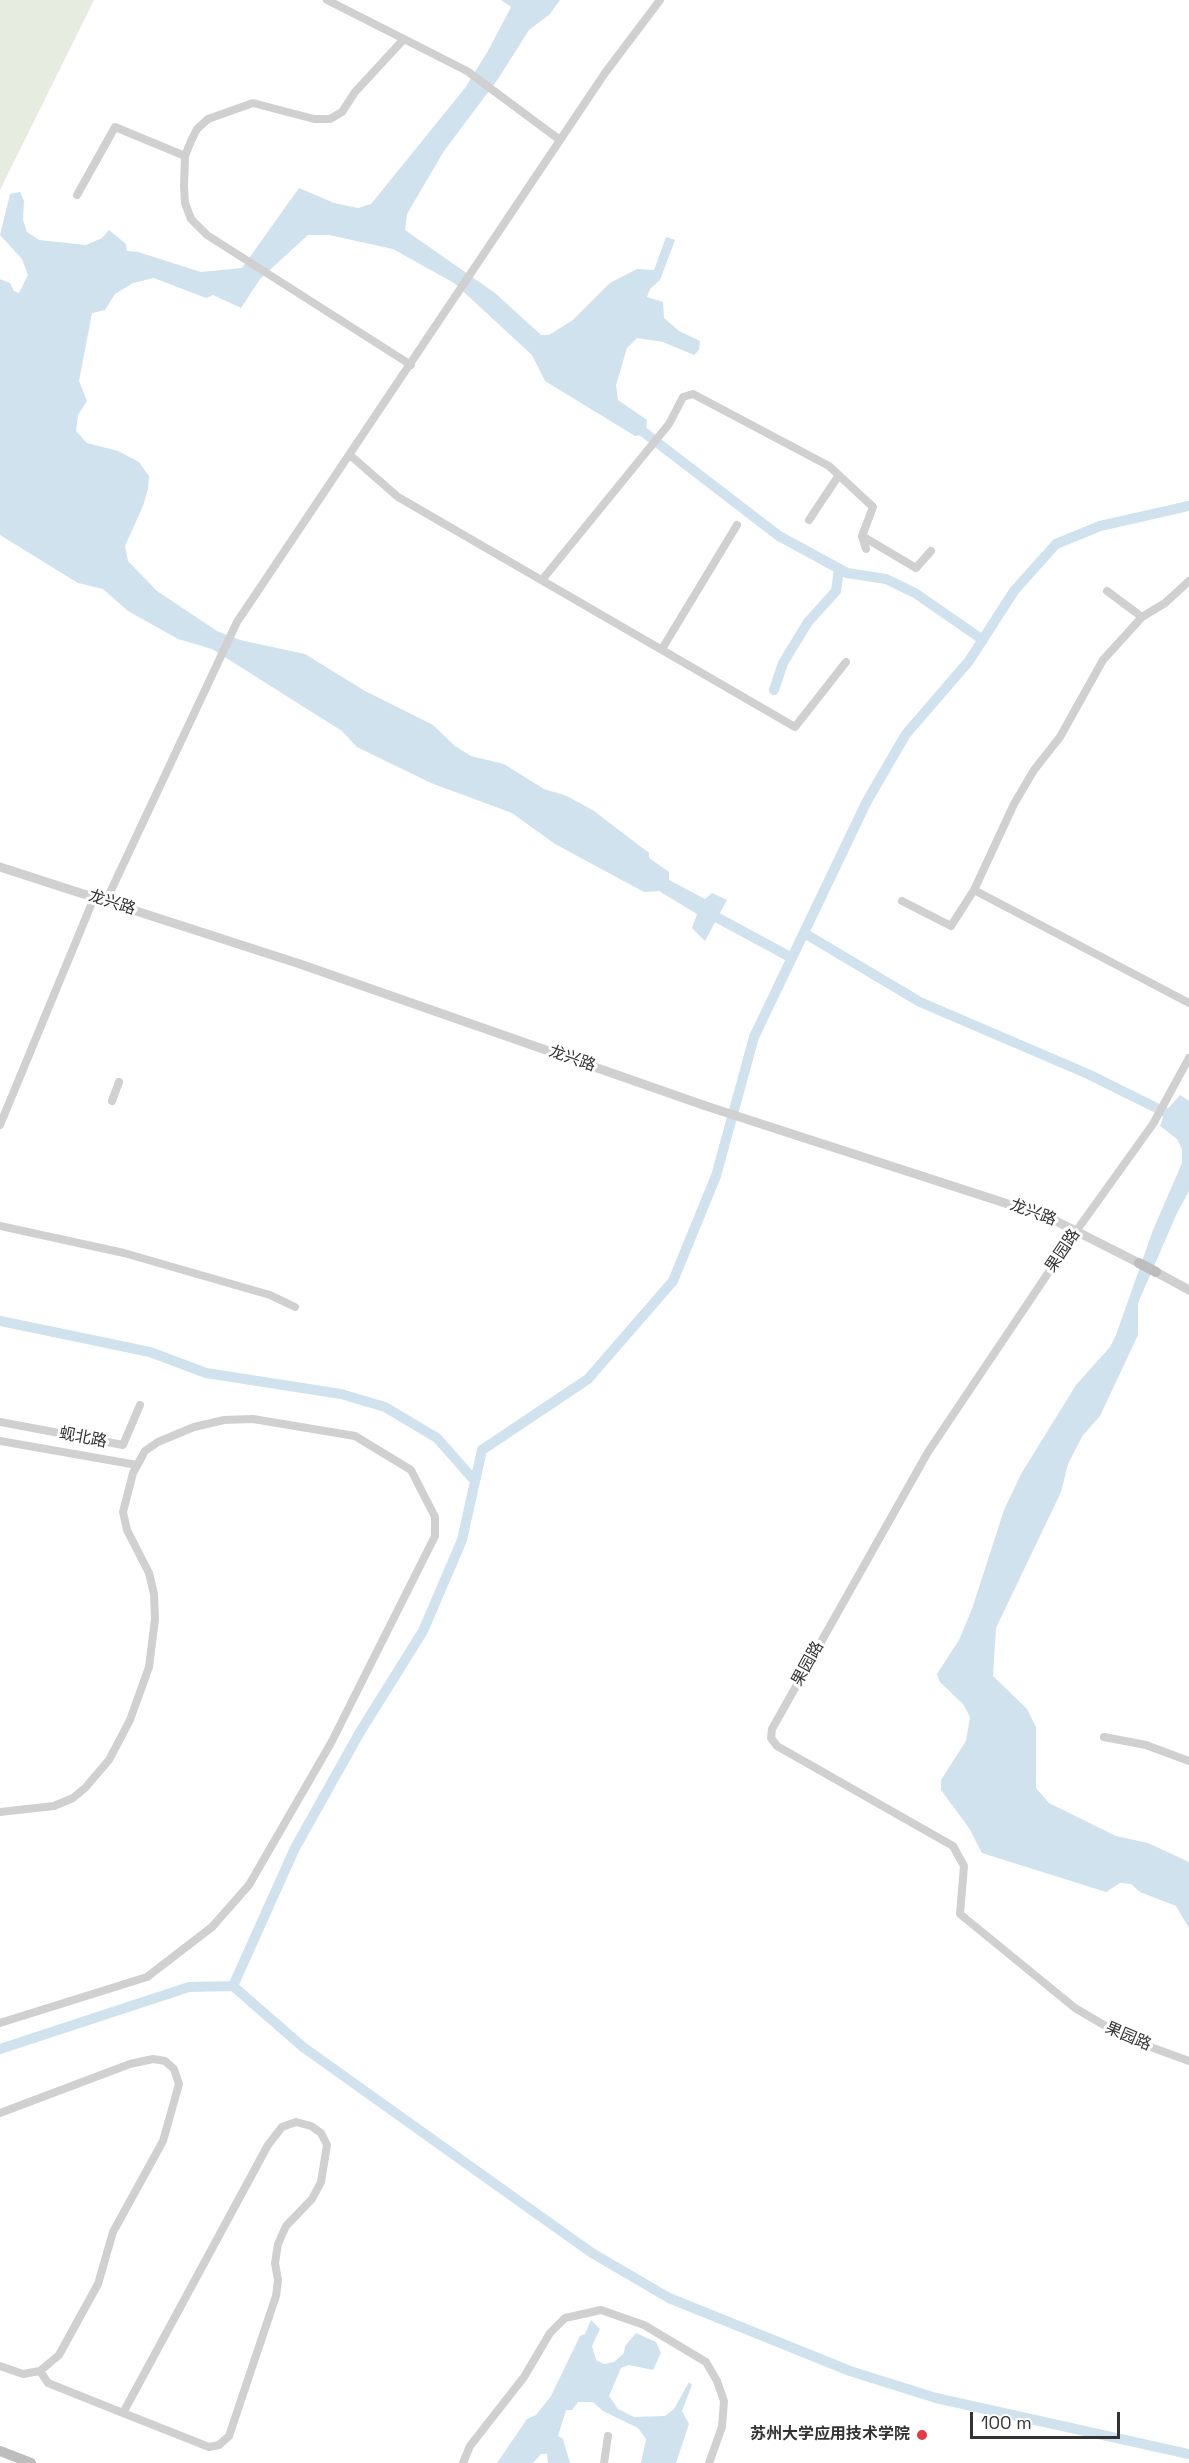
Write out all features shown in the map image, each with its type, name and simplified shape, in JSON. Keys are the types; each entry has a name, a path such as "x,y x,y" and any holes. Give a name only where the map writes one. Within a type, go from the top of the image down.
{"main road":[{"path":"1139,1263 1156,1272"},
{"path":"0,2451 31,2463"}],"street":[{"path":"327,0 467,71 560,140"},
{"path":"106,901 236,625 605,73 660,0"},
{"path":"404,39 355,92 342,112 330,119 314,119 253,103 208,119 197,129 185,156 185,203 191,219 207,235 411,365"},
{"path":"77,195 115,127 185,156"},
{"path":"542,580 669,424 683,397 693,394 829,466 873,507 862,536 866,549"},
{"path":"351,456 398,497 795,727 846,662"},
{"path":"809,520 839,476"},
{"path":"662,650 736,525"},
{"path":"862,536 916,568 931,551"},
{"path":"902,902 951,926 974,890 1014,804 1034,770 1060,737 1103,660 1142,617 1165,603 1189,581"},
{"path":"1107,591 1142,617"},
{"name":"龙兴路","path":"0,867 289,960 706,1106 1048,1217 1139,1263"},
{"path":"974,890 1189,1003"},
{"path":"0,1125 94,898"},
{"name":"果园路","path":"1189,1058 1153,1124 1077,1230 911,1478 772,1729 771,1738 777,1746 953,1846 964,1866 960,1914 1074,2008 1126,2038 1189,2061"},
{"path":"112,1101 119,1082"},
{"path":"0,1226 124,1253 270,1295 295,1307"},
{"path":"1156,1272 1189,1290"},
{"name":"蚬北路","path":"0,1422 123,1445 140,1405"},
{"path":"0,1812 54,1806 73,1798 109,1760 130,1720 149,1667 154,1594 149,1573 127,1530 123,1512 126,1493 145,1451 158,1442 210,1422 253,1419 344,1432 371,1444 411,1470 435,1516 435,1536 354,1700 264,1863 249,1885 212,1927 147,1977 0,2023"},
{"path":"0,1441 137,1465"},
{"path":"1104,1737 1146,1745 1189,1761"},
{"path":"0,2113 130,2064 153,2059 165,2061 174,2069 179,2084 163,2141 113,2232 98,2284 59,2355 40,2371 23,2374 0,2366"},
{"path":"40,2371 48,2383 123,2413 208,2447 219,2445 229,2436 276,2296 278,2280 275,2263 278,2244 286,2226 312,2199 321,2182 327,2145 321,2133 311,2126 296,2122 282,2127 268,2145 123,2413"},
{"path":"463,2463 470,2446 524,2377 550,2333 565,2318 601,2310 644,2325 706,2362 717,2381 724,2401 722,2427 708,2463"},
{"path":"604,2463 609,2436"}],"shaded area":[{"path":"0,0 94,0 0,190"}],"water":[{"path":"501,0 560,0 550,14 529,30 498,79 444,151 407,214 405,230 495,293 541,335 549,335 573,320 610,283 637,269 654,270 666,237 675,240 660,280 650,289 647,297 663,302 664,318 679,331 700,341 699,350 694,355 663,342 637,338 627,348 616,385 618,400 647,420 646,434 635,436 545,381 532,355 454,283 393,249 329,235 308,235 260,279 241,308 213,295 206,298 154,278 133,283 115,294 105,310 92,313 79,381 87,401 78,415 76,431 87,443 118,451 139,462 149,476 143,506 125,546 128,561 157,591 217,631 240,640 305,654 365,691 433,725 455,746 471,756 504,764 544,789 567,796 594,811 649,853 649,858 669,872 669,880 705,899 712,893 727,900 705,941 692,928 697,914 659,891 644,892 555,844 512,813 431,783 357,747 342,731 212,649 178,639 128,611 103,589 78,583 0,535 0,279 10,283 14,291 19,293 28,275 22,259 0,235 10,194 20,192 24,201 23,220 27,232 39,240 86,245 102,238 109,230 126,244 127,251 138,252 201,272 242,268 299,188 334,203 358,208 371,204 465,88 511,7"},
{"path":"1180,1095 1189,1101 1189,1191 1177,1213 1138,1303 1138,1335 1100,1416 1083,1435 1068,1464 1061,1492 996,1628 993,1676 1027,1709 1036,1727 1036,1788 1049,1803 1116,1836 1148,1843 1189,1862 1189,1928 1176,1906 1140,1892 1131,1884 1120,1883 1106,1892 982,1853 969,1828 941,1790 941,1780 966,1741 970,1717 963,1704 940,1682 937,1674 959,1640 972,1609 1004,1510 1021,1474 1076,1385 1110,1347 1116,1335 1153,1230 1182,1163 1182,1149 1177,1139 1160,1126 1165,1112"},
{"path":"591,2320 600,2329 592,2346 596,2360 604,2364 614,2362 624,2353 625,2346 636,2333 656,2342 661,2353 653,2370 629,2365 621,2368 609,2396 618,2409 634,2417 665,2416 674,2409 689,2382 692,2385 682,2411 689,2424 676,2463 641,2463 646,2439 638,2428 603,2411 593,2402 578,2402 572,2410 566,2410 558,2436 563,2439 570,2463 548,2463 547,2454 541,2454 533,2463 497,2463 527,2419 536,2415 551,2396 580,2336 585,2334"}],"waterway":[{"path":"637,427 779,536 847,573 886,579 915,593 983,640"},
{"path":"233,1986 295,1848 360,1732 423,1631 462,1540 482,1450 588,1379 673,1281 716,1176 754,1037 867,801 906,734 969,661 1014,591 1056,544 1100,526 1189,506"},
{"path":"774,690 783,663 808,622 836,591 839,569"},
{"path":"705,911 792,958"},
{"path":"804,933 920,1002 1088,1074 1189,1124"},
{"path":"0,1321 150,1352 206,1373 341,1394 385,1407 437,1438 475,1481"},
{"path":"0,2049 189,1987 233,1986 303,2047 592,2253 669,2298 850,2371 936,2398 1189,2454"}],"place":[{"name":"苏州大学应用技术学院","path":"922,2435"}]}
